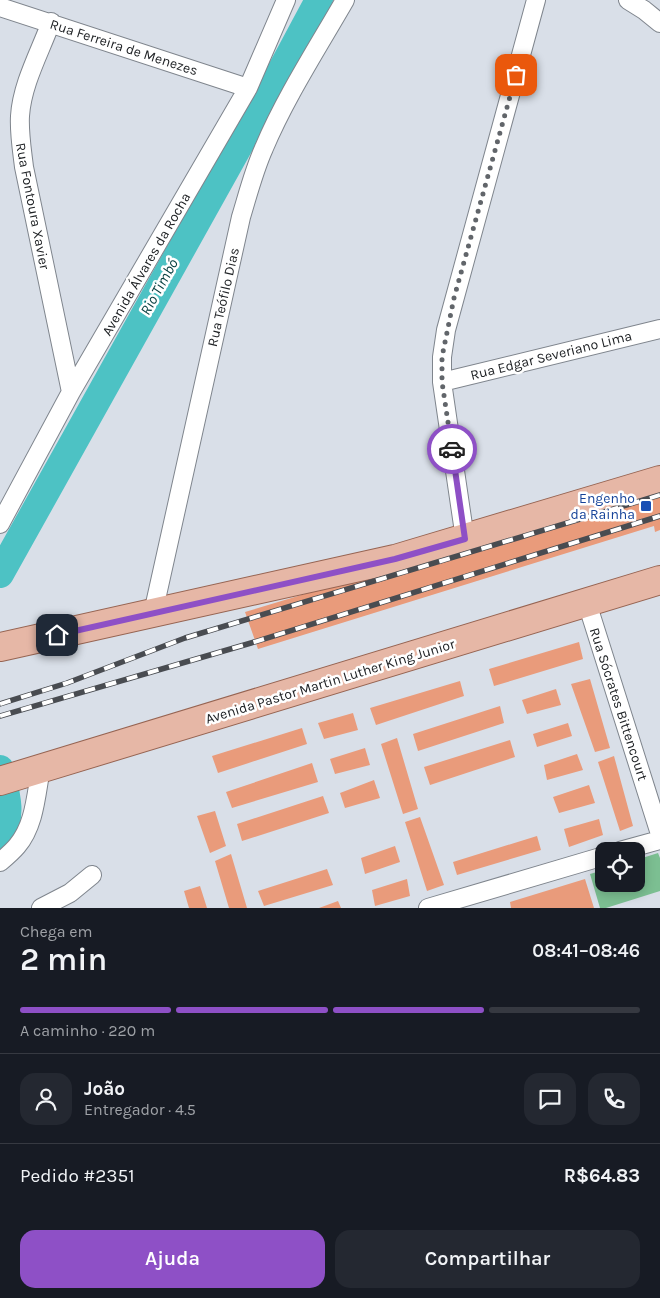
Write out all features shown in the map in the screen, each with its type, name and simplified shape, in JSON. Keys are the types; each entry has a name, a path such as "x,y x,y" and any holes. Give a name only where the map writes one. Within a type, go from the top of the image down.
{"main road":[{"path":"0,648 395,559 660,480"},
{"name":"Avenida Pastor Martin Luther King Junior","path":"20,775 660,580"}],"street":[{"name":"Avenida Álvares da Rocha","path":"0,524 71,392 248,88 286,0"},
{"name":"Rua Teófilo Dias","path":"152,613 242,217 252,181 264,148 281,114 345,0"},
{"path":"465,539 442,382 442,357 446,330 536,0"},
{"path":"628,0 660,23"},
{"name":"Rua Ferreira de Menezes","path":"0,7 51,22 248,88"},
{"name":"Rua Fontoura Xavier","path":"51,22 26,86 20,114 20,137 24,166 71,392"},
{"name":"Rua Edgar Severiano Lima","path":"442,382 660,329"},
{"name":"Rua Sócrates Bittencourt","path":"586,603 660,834"},
{"path":"0,862 17,846 27,830 34,810 20,775"},
{"path":"645,844 660,840"},
{"path":"428,908 595,859"},
{"path":"41,908 70,892 92,875"}],"green space":[{"path":"658,853 660,858 660,891 606,908 600,908 595,892 645,892 645,857"},
{"path":"595,873 595,891 590,874"}],"building":[{"path":"660,484 660,530 655,532 654,526 258,649 245,612 641,493"},
{"path":"579,642 583,659 494,686 489,669"},
{"path":"590,679 610,748 595,752 571,684"},
{"path":"460,681 464,696 376,725 370,708"},
{"path":"556,689 561,705 527,714 522,700"},
{"path":"500,706 504,723 418,751 413,734"},
{"path":"353,713 358,730 324,739 318,723"},
{"path":"568,723 572,736 537,747 533,734"},
{"path":"302,728 307,744 218,773 212,756"},
{"path":"397,738 418,809 403,814 381,744"},
{"path":"510,740 515,757 430,785 424,767"},
{"path":"365,748 370,765 335,774 330,759"},
{"path":"577,754 583,770 547,780 544,765"},
{"path":"614,756 633,826 620,831 598,762"},
{"path":"312,763 318,782 232,808 226,792"},
{"path":"374,780 380,798 345,808 340,793"},
{"path":"589,785 595,803 559,813 553,797"},
{"path":"323,796 329,813 242,841 237,824"},
{"path":"215,811 226,846 210,853 197,816"},
{"path":"420,817 444,885 427,891 405,822"},
{"path":"599,819 603,835 569,847 564,829"},
{"path":"537,836 541,850 457,875 453,862"},
{"path":"395,846 400,862 365,874 361,858"},
{"path":"231,854 247,908 229,908 215,861"},
{"path":"327,869 333,885 264,906 258,891"},
{"path":"407,879 410,896 375,906 372,890"},
{"path":"585,879 594,908 511,908 510,902"},
{"path":"200,886 207,908 189,908 184,891"},
{"path":"338,901 341,908 319,908"}],"waterway":[{"name":"Rio Timbó","path":"0,574 319,0"},
{"name":"Rio Timbó","path":"0,769 7,803 7,820 0,835"}],"railway":[{"path":"0,704 67,683 185,638 660,495"},
{"path":"0,716 251,643 660,516"}],"way so far":[{"path":"452,449 442,382 442,357 446,330 516,75"}],"place":[{"name":"Engenho da Rainha","path":"646,506"}],"route":[{"path":"57,635 395,559 465,539 452,449"}]}
